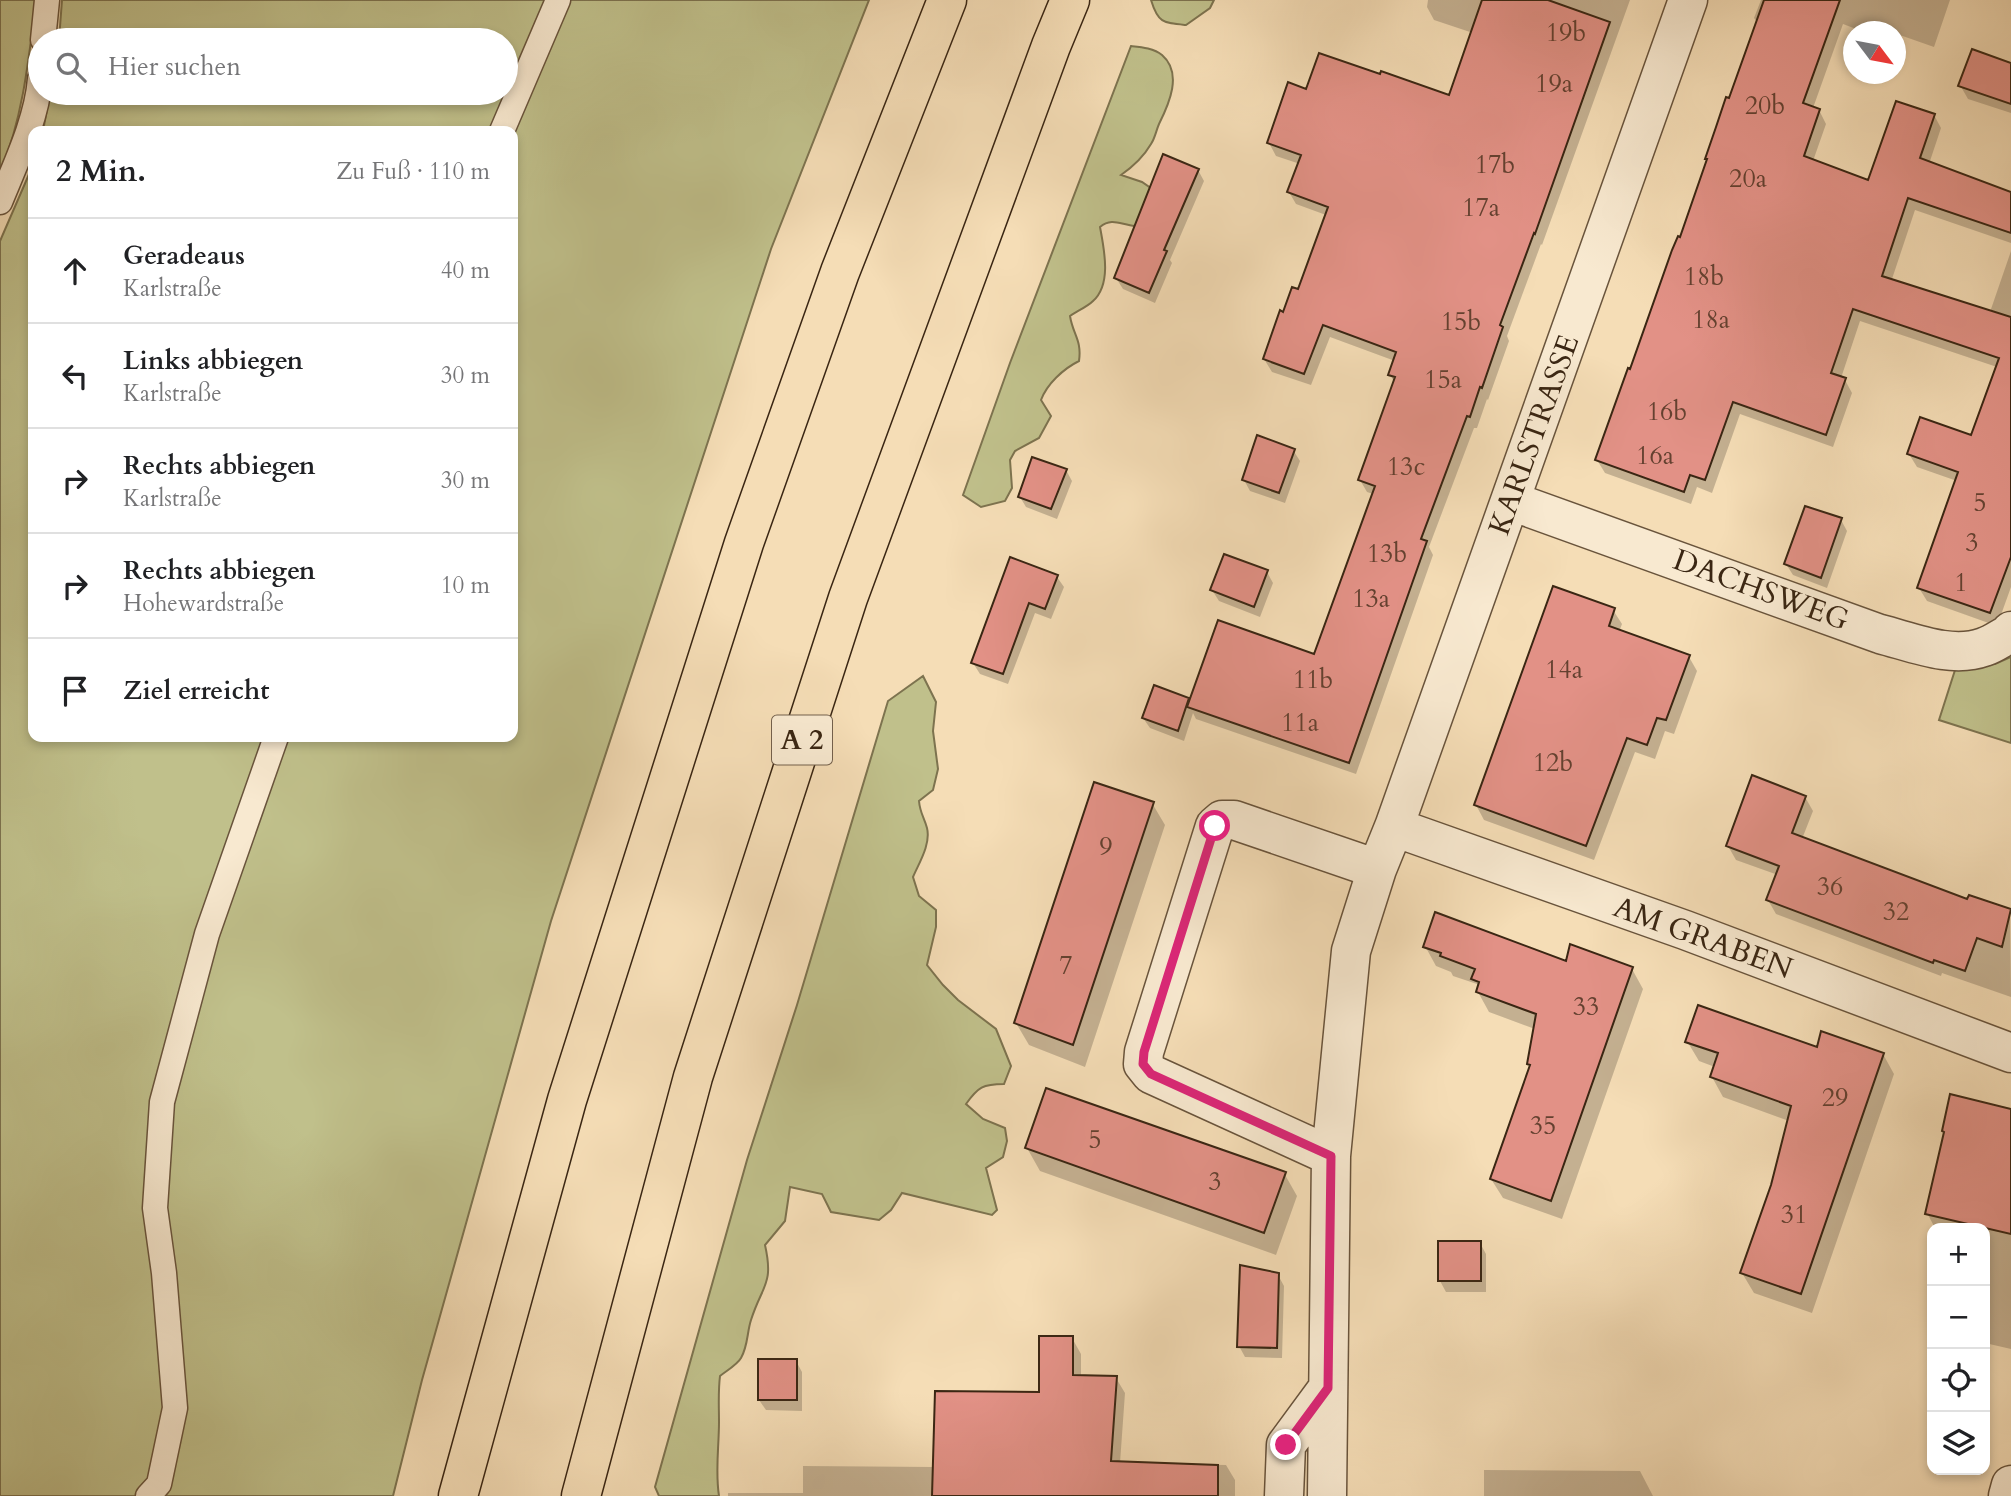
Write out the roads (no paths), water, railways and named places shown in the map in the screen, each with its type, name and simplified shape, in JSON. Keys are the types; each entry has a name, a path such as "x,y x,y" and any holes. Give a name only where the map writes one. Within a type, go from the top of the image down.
{"highway":[{"path":"458,1496 567,1100 744,543 840,272 947,0"},
{"name":"A 2","path":"581,1496 694,1077 848,598 1070,0"}],"street":[{"name":"KARLSTRASSE","path":"1327,1496 1331,1156 1351,951 1377,869 1394,828 1688,0"},
{"name":"DACHSWEG","path":"1511,501 1880,634 1940,650 1964,651 1984,647 2011,631"},
{"path":"1331,1156 1151,1074 1143,1064 1144,1052 1215,826 1222,820 1234,820 1377,869"},
{"name":"AM GRABEN","path":"1394,828 1678,928 2011,1053"},
{"path":"1284,1496 1286,1445 1328,1388"},
{"path":"2008,1496 2011,1485"}],"lane":[{"path":"44,28 47,0"},
{"path":"518,94 558,0"},
{"path":"29,126 35,105"},
{"path":"504,126 513,105"},
{"path":"0,202 28,128"},
{"path":"148,1496 159,1484 175,1408 164,1273 155,1208 162,1102 207,934 273,742"}]}
